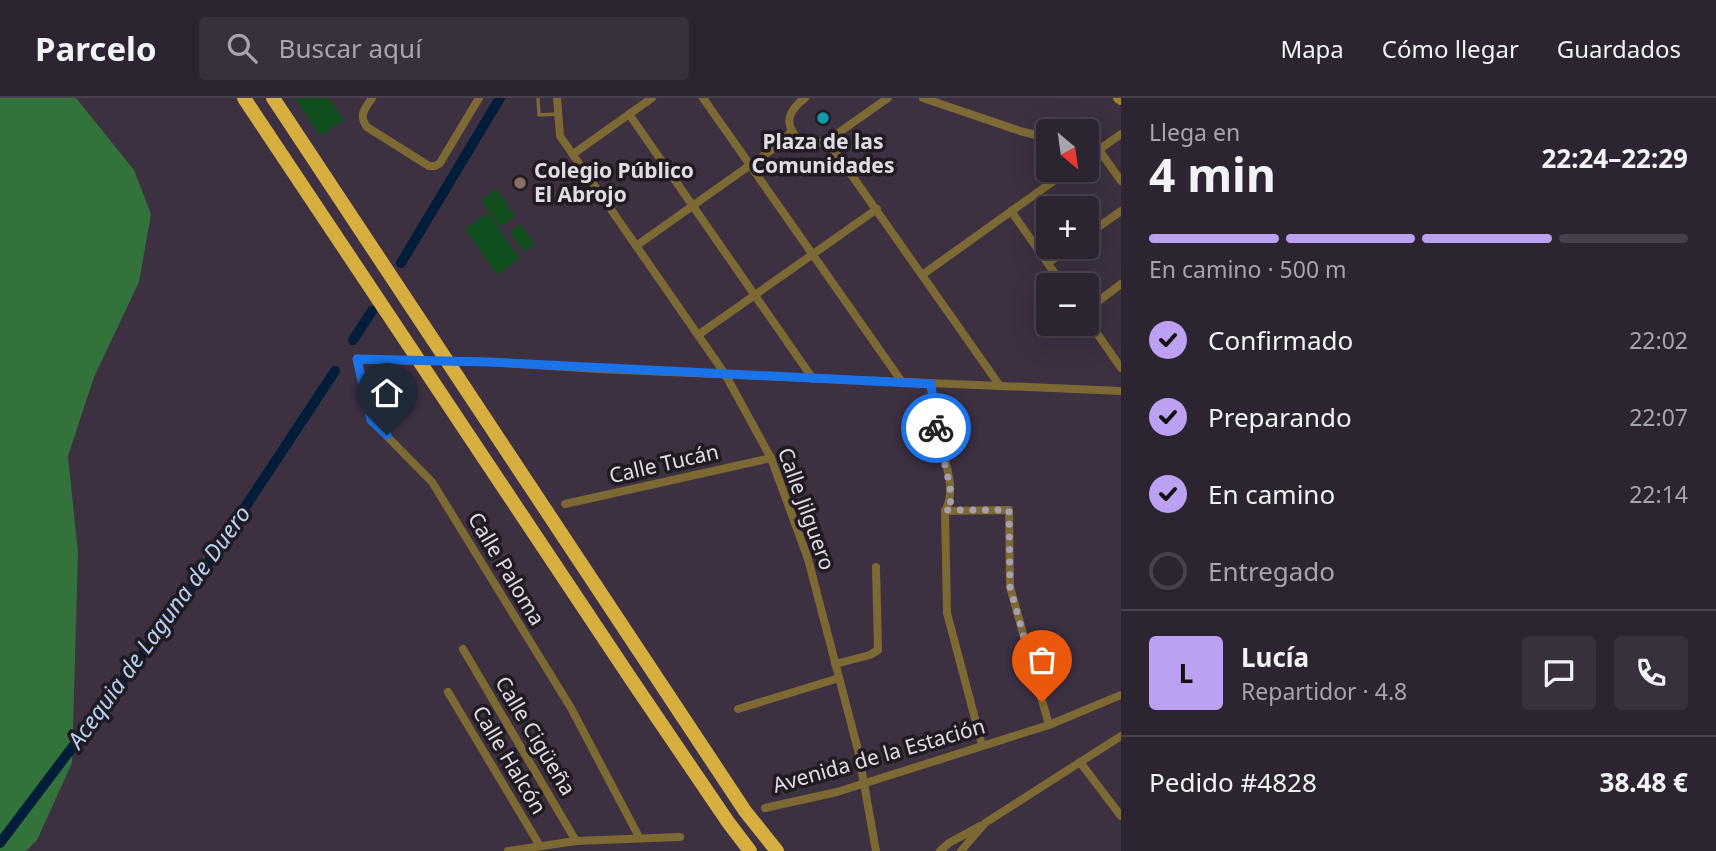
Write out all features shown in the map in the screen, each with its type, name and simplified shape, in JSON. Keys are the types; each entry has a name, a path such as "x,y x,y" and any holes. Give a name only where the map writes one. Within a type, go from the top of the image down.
{"highway":[{"path":"244,98 631,679 750,851"},
{"path":"273,98 745,811 777,851"}],"street":[{"path":"372,98 362,113 362,120 367,127 429,166 440,163 479,98"},
{"name":"Calle Jilguero","path":"557,98 560,136 725,374 771,458 808,559 865,782 876,851"},
{"path":"573,155 652,98"},
{"path":"703,98 902,382"},
{"path":"784,141 798,139 816,145 888,98"},
{"path":"923,98 1036,135"},
{"path":"798,139 791,131 789,118 800,100"},
{"path":"629,114 813,379"},
{"path":"636,246 784,141 791,131"},
{"path":"1121,134 1099,150 1121,181"},
{"path":"827,140 1000,386"},
{"path":"922,275 1052,182"},
{"path":"698,335 877,209"},
{"path":"1011,211 1054,273"},
{"path":"1099,227 1121,211"},
{"path":"1048,264 1055,259"},
{"path":"1099,301 1121,284"},
{"path":"1099,335 1120,364"},
{"name":"Calle Paloma","path":"639,837 570,708 432,482 371,420 357,359 489,362 725,374"},
{"path":"725,374 1121,391"},
{"path":"931,384 936,427 950,486 951,501 945,510 947,613 982,745"},
{"name":"Calle Tucán","path":"565,504 771,458"},
{"path":"945,510 1009,510 1010,587 1049,725"},
{"path":"835,664 870,655 878,650 876,567"},
{"name":"Calle Cigüeña","path":"463,649 576,841"},
{"path":"738,709 839,678"},
{"name":"Calle Halcón","path":"448,692 540,846"},
{"name":"Avenida de la Estación","path":"765,808 837,792 1049,725 1121,695"},
{"path":"940,851 1121,736"},
{"path":"1080,762 1121,816"},
{"path":"961,851 985,823"},
{"path":"509,851 576,841 680,837"}],"lane":[{"path":"538,98 539,115 559,114"}],"green space":[{"path":"0,98 76,98 134,170 151,214 139,282 94,377 68,456 78,553 72,763 37,840 26,851 0,851"},
{"path":"295,98 329,98 344,120 320,136"},
{"path":"497,189 515,216 500,227 481,200"},
{"path":"488,213 520,259 497,275 465,229"},
{"path":"520,224 535,244 524,252 510,232"}],"waterway":[{"name":"Acequia de Laguna de Duero","path":"401,263 500,98"},
{"name":"Acequia de Laguna de Duero","path":"353,340 372,311"},
{"name":"Acequia de Laguna de Duero","path":"0,843 183,601 335,371"}],"way so far":[{"path":"936,428 950,486 951,501 945,510 1009,510 1010,587 1042,702"}],"place":[{"name":"Plaza de las Comunidades","path":"823,118"},
{"name":"Colegio Público El Abrojo","path":"520,183"}],"route":[{"path":"387,435 371,420 357,359 489,362 931,384 936,428"}]}
